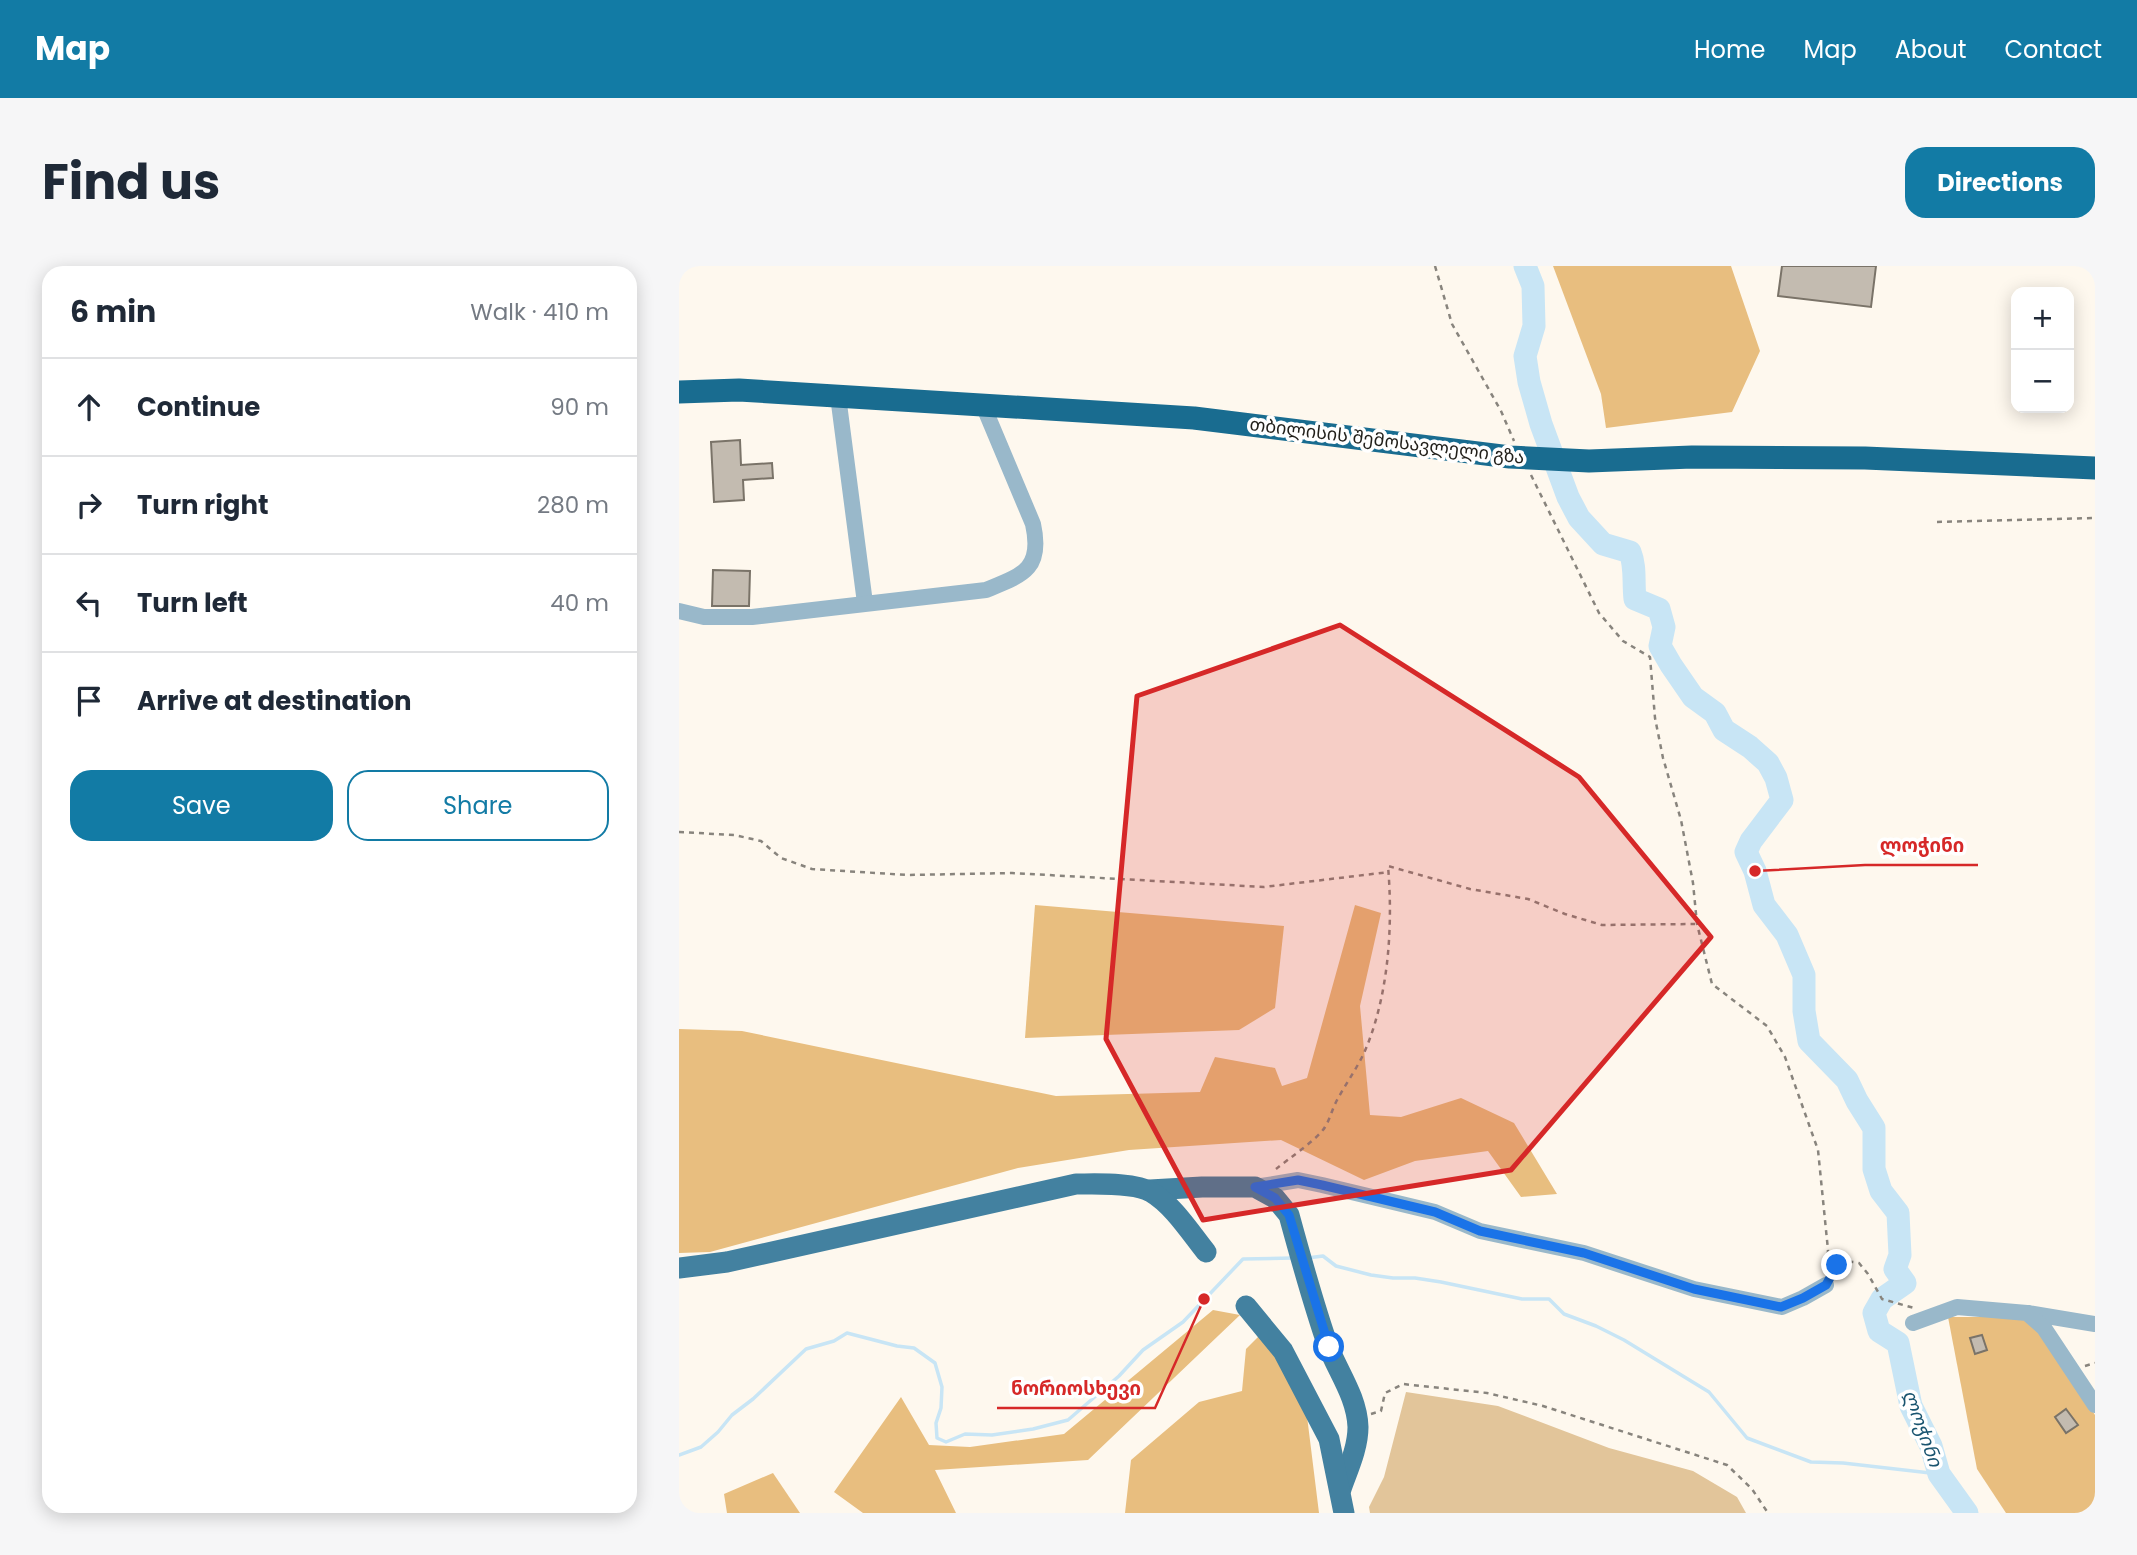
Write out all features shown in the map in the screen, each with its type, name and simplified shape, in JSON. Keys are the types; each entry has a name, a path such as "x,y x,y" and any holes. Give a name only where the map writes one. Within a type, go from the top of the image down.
{"highway":[{"name":"თბილისის შემოსავლელი გზა","path":"679,392 739,390 1194,418 1510,457 1589,461 1692,457 1865,458 2095,468"}],"main road":[{"path":"679,1268 727,1262 1076,1184 1123,1185 1150,1190 1255,1187 1275,1198 1289,1215 1329,1347 1344,1377 1357,1417 1355,1450 1341,1489"},
{"path":"1150,1190 1168,1206 1206,1252"},
{"path":"1246,1306 1283,1350 1329,1439 1344,1513"}],"street":[{"path":"838,396 865,603"},
{"path":"679,611 704,617 753,617 986,590 1020,576 1033,561 1038,545 1033,524 983,405"},
{"path":"1255,1187 1298,1180 1322,1185 1435,1212 1480,1231 1584,1253 1694,1289 1781,1307 1826,1285"},
{"path":"1913,1323 1957,1307 2027,1313 2095,1324"},
{"path":"2027,1313 2044,1328 2095,1405"}],"path":[{"path":"1436,266 1452,324 1501,411 1515,443"},
{"path":"1530,474 1599,613 1623,642 1650,657 1655,718 1663,758 1681,820 1693,883 1697,924 1712,984 1767,1026 1785,1057 1818,1150 1828,1250 1826,1285"},
{"path":"1937,522 2095,518"},
{"path":"679,832 734,835 761,841 781,858 812,869 908,876 1011,873 1264,887 1389,872"},
{"path":"1276,1169 1324,1129 1367,1046 1377,1014 1387,957 1392,908 1388,866 1470,889 1528,899 1602,925 1697,924"},
{"path":"1826,1285 1837,1265 1849,1261 1859,1263 1882,1299 1937,1314"},
{"path":"1357,1417 1381,1411 1385,1393 1402,1384 1487,1393 1532,1403 1727,1465 1752,1489 1768,1513"}],"highlighted area":[{"path":"1340,625 1579,777 1711,937 1511,1170 1203,1220 1106,1039 1137,696"}],"shaded area":[{"path":"1553,266 1731,266 1760,351 1732,412 1606,428 1601,394"},
{"path":"1035,905 1284,926 1275,1008 1239,1030 1025,1038"},
{"path":"1355,905 1381,913 1360,1006 1370,1115 1401,1117 1461,1098 1514,1123 1557,1194 1521,1197 1488,1151 1415,1161 1364,1180 1281,1140 1129,1150 1018,1168 710,1252 679,1253 679,1029 742,1031 1056,1096 1200,1092 1215,1057 1275,1068 1282,1086 1307,1078"},
{"path":"1213,1310 1240,1315 1088,1460 935,1470 956,1513 863,1513 834,1492 901,1397 929,1445 970,1447 1064,1434"},
{"path":"1948,1317 2033,1317 2095,1415 2095,1513 2006,1513 1977,1469"},
{"path":"1264,1331 1304,1392 1319,1513 1125,1513 1131,1460 1199,1402 1242,1391 1246,1349"},
{"path":"1406,1392 1498,1406 1609,1448 1693,1471 1737,1497 1746,1513 1370,1513 1369,1507 1384,1477"},
{"path":"773,1473 800,1513 727,1513 724,1494"}],"building":[{"path":"1782,266 1876,266 1871,307 1778,296"},
{"path":"740,440 741,465 772,463 773,478 743,480 744,500 714,502 711,442"},
{"path":"713,570 750,571 749,606 712,606"},
{"path":"1982,1335 1987,1350 1975,1354 1970,1338"},
{"path":"2066,1409 2078,1425 2066,1433 2055,1417"}],"waterway":[{"name":"ლოჭინი","path":"1525,266 1533,286 1534,326 1525,356 1529,382 1541,424 1568,497 1579,518 1603,544 1630,552 1634,569 1635,599 1659,609 1664,627 1660,646 1693,697 1715,713 1724,730 1768,763 1776,778 1782,800 1751,841 1746,852 1755,871 1764,905 1787,935 1804,975 1804,1011 1809,1041 1847,1080 1874,1128 1874,1169 1881,1191 1898,1213 1900,1255 1895,1269 1905,1283 1882,1299 1874,1313 1879,1331 1898,1343 1911,1406 1931,1446 1939,1474 1967,1513"},
{"path":"1307,1258 1323,1256 1336,1266 1371,1275 1441,1282 1522,1299 1549,1299 1564,1314 1624,1340 1709,1392 1747,1438 1811,1462 1939,1474"},
{"path":"679,1455 701,1447 732,1415 806,1349 834,1341 847,1333 914,1348 935,1363 942,1387 941,1408 936,1423 937,1438 946,1442 965,1434 992,1435 1068,1420 1119,1376 1143,1350 1183,1322 1243,1259 1293,1258"}],"place":[{"name":"ლოჭინი","path":"1755,871"},
{"name":"ნორიოსხევი","path":"1204,1299"}],"route":[{"path":"1329,1347 1289,1215 1275,1198 1255,1187 1298,1180 1322,1185 1435,1212 1480,1231 1584,1253 1694,1289 1781,1307 1826,1285 1837,1265"}]}
